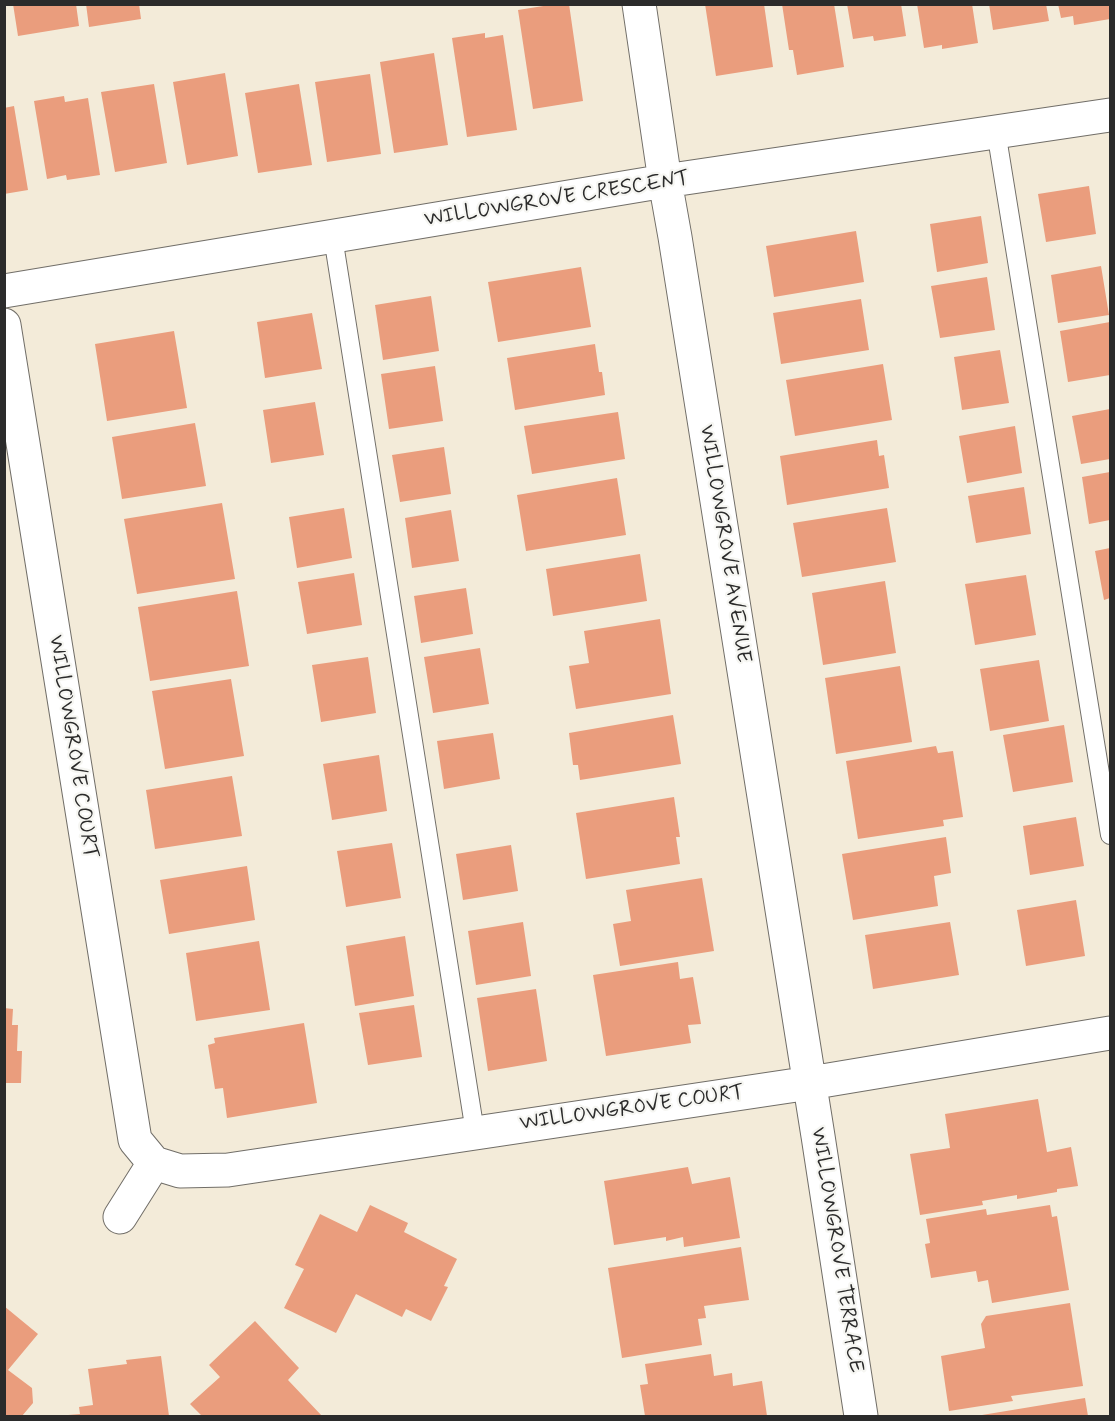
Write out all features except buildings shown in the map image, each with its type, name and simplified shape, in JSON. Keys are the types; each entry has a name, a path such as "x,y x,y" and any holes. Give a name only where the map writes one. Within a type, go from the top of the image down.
{"street":[{"name":"WILLOWGROVE AVENUE","path":"639,4 665,181 810,1083"},
{"name":"WILLOWGROVE CRESCENT","path":"4,291 665,181 1110,115"},
{"name":"WILLOWGROVE COURT","path":"4,325 133,1130 135,1140 154,1163 180,1171 228,1170 810,1083 1110,1033"},
{"name":"WILLOWGROVE TERRACE","path":"810,1083 861,1416"},
{"path":"120,1217 154,1163"}],"lane":[{"path":"996,131 1110,835"},
{"path":"333,237 475,1132"}]}
